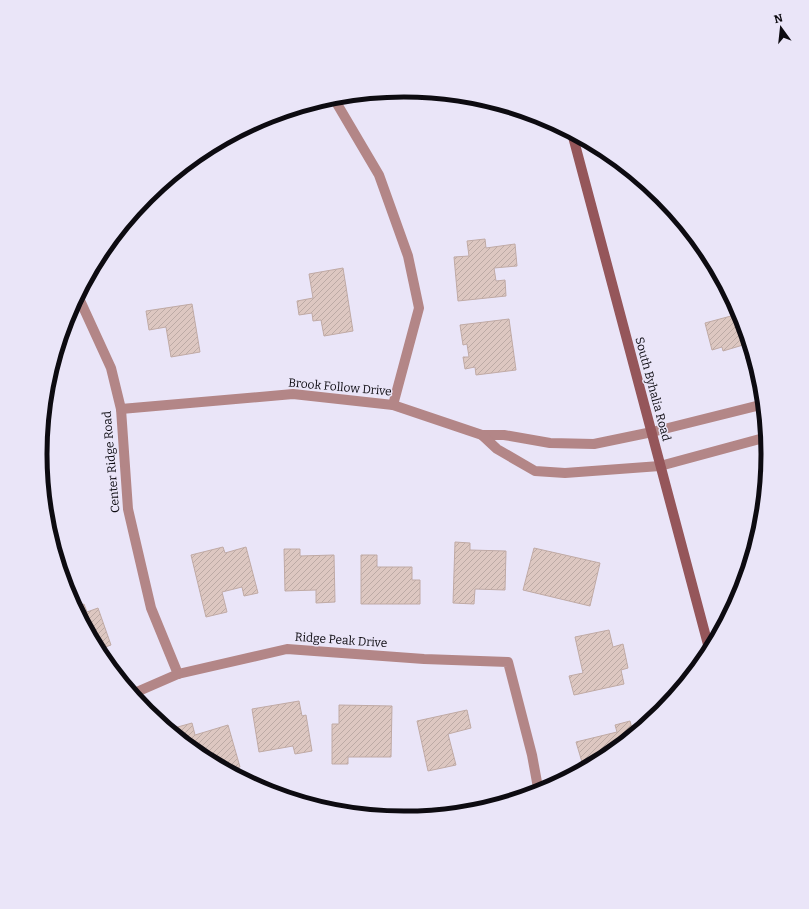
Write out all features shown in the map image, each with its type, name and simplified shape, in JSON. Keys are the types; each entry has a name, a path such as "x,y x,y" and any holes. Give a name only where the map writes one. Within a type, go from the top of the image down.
{"main road":[{"name":"South Byhalia Road","path":"574,140 708,643"}],"street":[{"path":"337,104 380,175 408,256 419,308 393,404"},
{"name":"Center Ridge Road","path":"81,303 111,368 120,409 128,509 151,608 178,674"},
{"name":"Brook Follow Drive","path":"120,409 293,394 393,404 482,435 504,435 550,443 594,444 652,432 759,405"},
{"name":"Brook Follow Drive","path":"482,435 502,453 535,471 565,472 660,466 761,439"},
{"name":"Ridge Peak Drive","path":"138,692 178,674 287,650 424,659 508,662 532,755 538,786"}],"building":[{"path":"485,239 486,248 515,244 517,266 494,268 496,281 505,280 506,296 458,301 454,257 469,256 467,241"},
{"path":"343,268 353,331 324,336 321,320 313,321 312,313 299,315 297,301 313,298 309,274"},
{"path":"192,304 200,352 171,357 166,327 149,330 146,311"},
{"path":"731,309 735,318 749,358 746,359 743,345 723,351 722,347 712,350 705,323 731,316 729,310"},
{"path":"509,319 516,370 476,375 475,367 465,369 463,357 469,357 467,344 463,345 460,325"},
{"path":"455,542 470,543 470,550 506,551 505,590 475,589 474,604 453,603"},
{"path":"223,547 225,553 246,547 258,593 244,596 242,587 222,592 227,612 206,617 191,555"},
{"path":"534,548 600,563 590,606 523,590"},
{"path":"284,549 300,549 300,556 334,555 335,602 316,603 316,590 285,591"},
{"path":"361,555 377,555 377,567 412,567 412,580 420,580 420,604 361,604"},
{"path":"84,604 87,612 98,608 111,645 104,648 81,606"},
{"path":"609,630 613,647 623,644 628,668 621,670 624,684 574,695 569,676 583,673 575,637"},
{"path":"299,701 302,716 306,715 312,751 295,754 293,746 259,752 252,709"},
{"path":"339,705 392,706 391,757 348,757 348,764 332,764 332,724 339,724"},
{"path":"467,710 471,728 448,734 456,765 428,771 417,721"},
{"path":"630,721 632,729 603,752 589,760 582,762 576,742 617,732 615,725"},
{"path":"192,723 195,735 228,725 240,767 235,769 206,752 175,728"}]}
